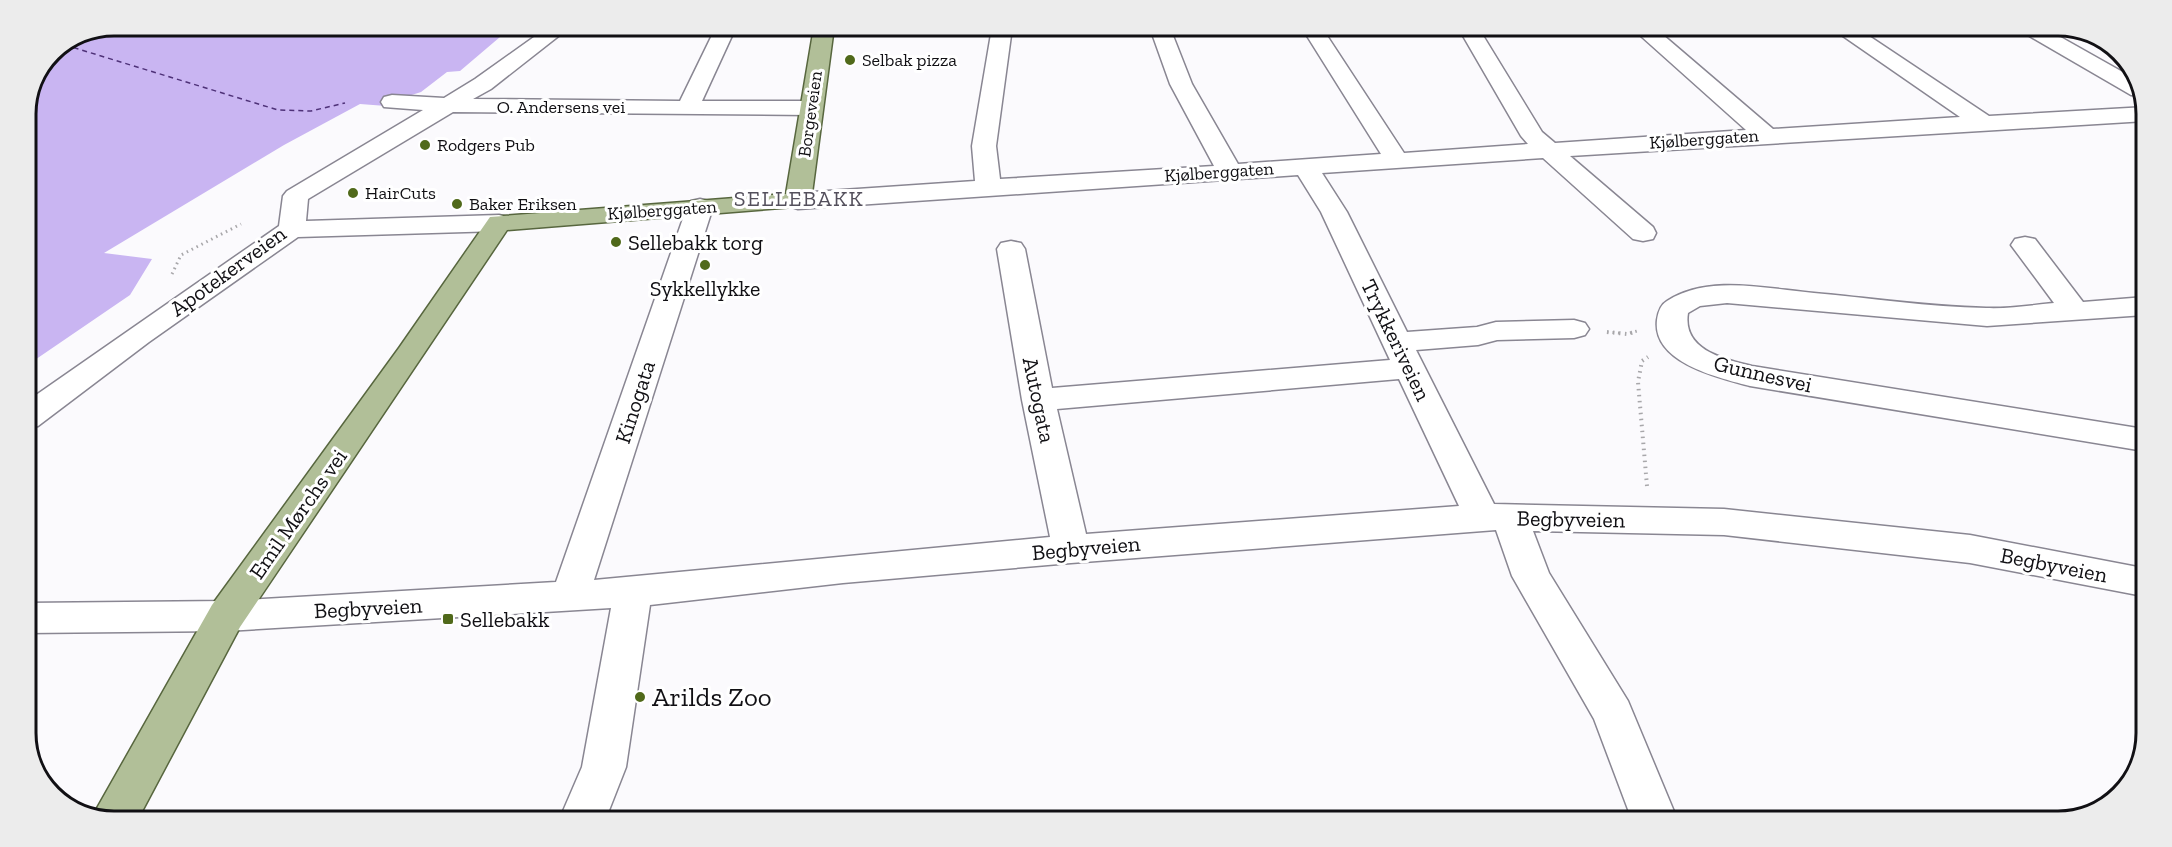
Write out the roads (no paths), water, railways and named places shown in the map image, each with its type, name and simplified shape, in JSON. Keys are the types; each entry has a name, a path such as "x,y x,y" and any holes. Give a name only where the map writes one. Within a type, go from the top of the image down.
{"main road":[{"name":"Borgeveien","path":"798,201 823,36"},
{"name":"Kjølberggaten","path":"499,222 798,201"},
{"name":"Emil Mørchs vei","path":"119,811 226,616 410,355 499,222"}],"street":[{"name":"O. Andersens vei","path":"448,106 483,84 548,36"},
{"path":"688,107 722,36"},
{"path":"988,186 984,146 1001,36"},
{"path":"1163,36 1165,48 1189,104 1230,172"},
{"path":"1317,36 1396,159"},
{"path":"1473,36 1533,136 1643,233"},
{"path":"1651,36 1766,135"},
{"path":"1856,36 1984,123"},
{"path":"2044,36 2130,85"},
{"path":"392,102 448,106"},
{"name":"O. Andersens vei","path":"448,106 811,108"},
{"name":"Apotekerveien","path":"36,411 138,336 292,229 296,196 448,106"},
{"name":"Kjølberggaten","path":"798,201 988,186 1230,172 1548,149 2136,115"},
{"name":"Trykkeriveien","path":"1305,166 1334,212 1403,355 1613,714 1651,811"},
{"name":"Kinogata","path":"570,596 700,207"},
{"name":"Kjølberggaten","path":"292,229 499,222"},
{"path":"2025,245 2075,311 2136,307"},
{"name":"Autogata","path":"1011,249 1020,311 1071,549"},
{"name":"Gunnesvei","path":"2075,311 1987,317 1727,294 1693,298 1674,309 1676,333 1710,364 1750,376 2136,439"},
{"path":"1038,400 1403,355 1496,331 1574,329"},
{"name":"Begbyveien","path":"36,618 226,616 633,592 843,569 1071,549 1496,517 1724,522 1970,549 2136,581"},
{"path":"586,811 604,767 633,592"}],"place":[{"name":"Selbak pizza","path":"850,60"},
{"name":"Rodgers Pub","path":"425,145"},
{"name":"HairCuts","path":"353,193"},
{"name":"Baker Eriksen","path":"457,204"},
{"name":"Sellebakk torg","path":"616,242"},
{"name":"Sykkellykke","path":"705,265"},
{"name":"Sellebakk","path":"448,619"},
{"name":"Arilds Zoo","path":"640,697"}],"district":[{"name":"SELLEBAKK","path":"799,198"}]}
